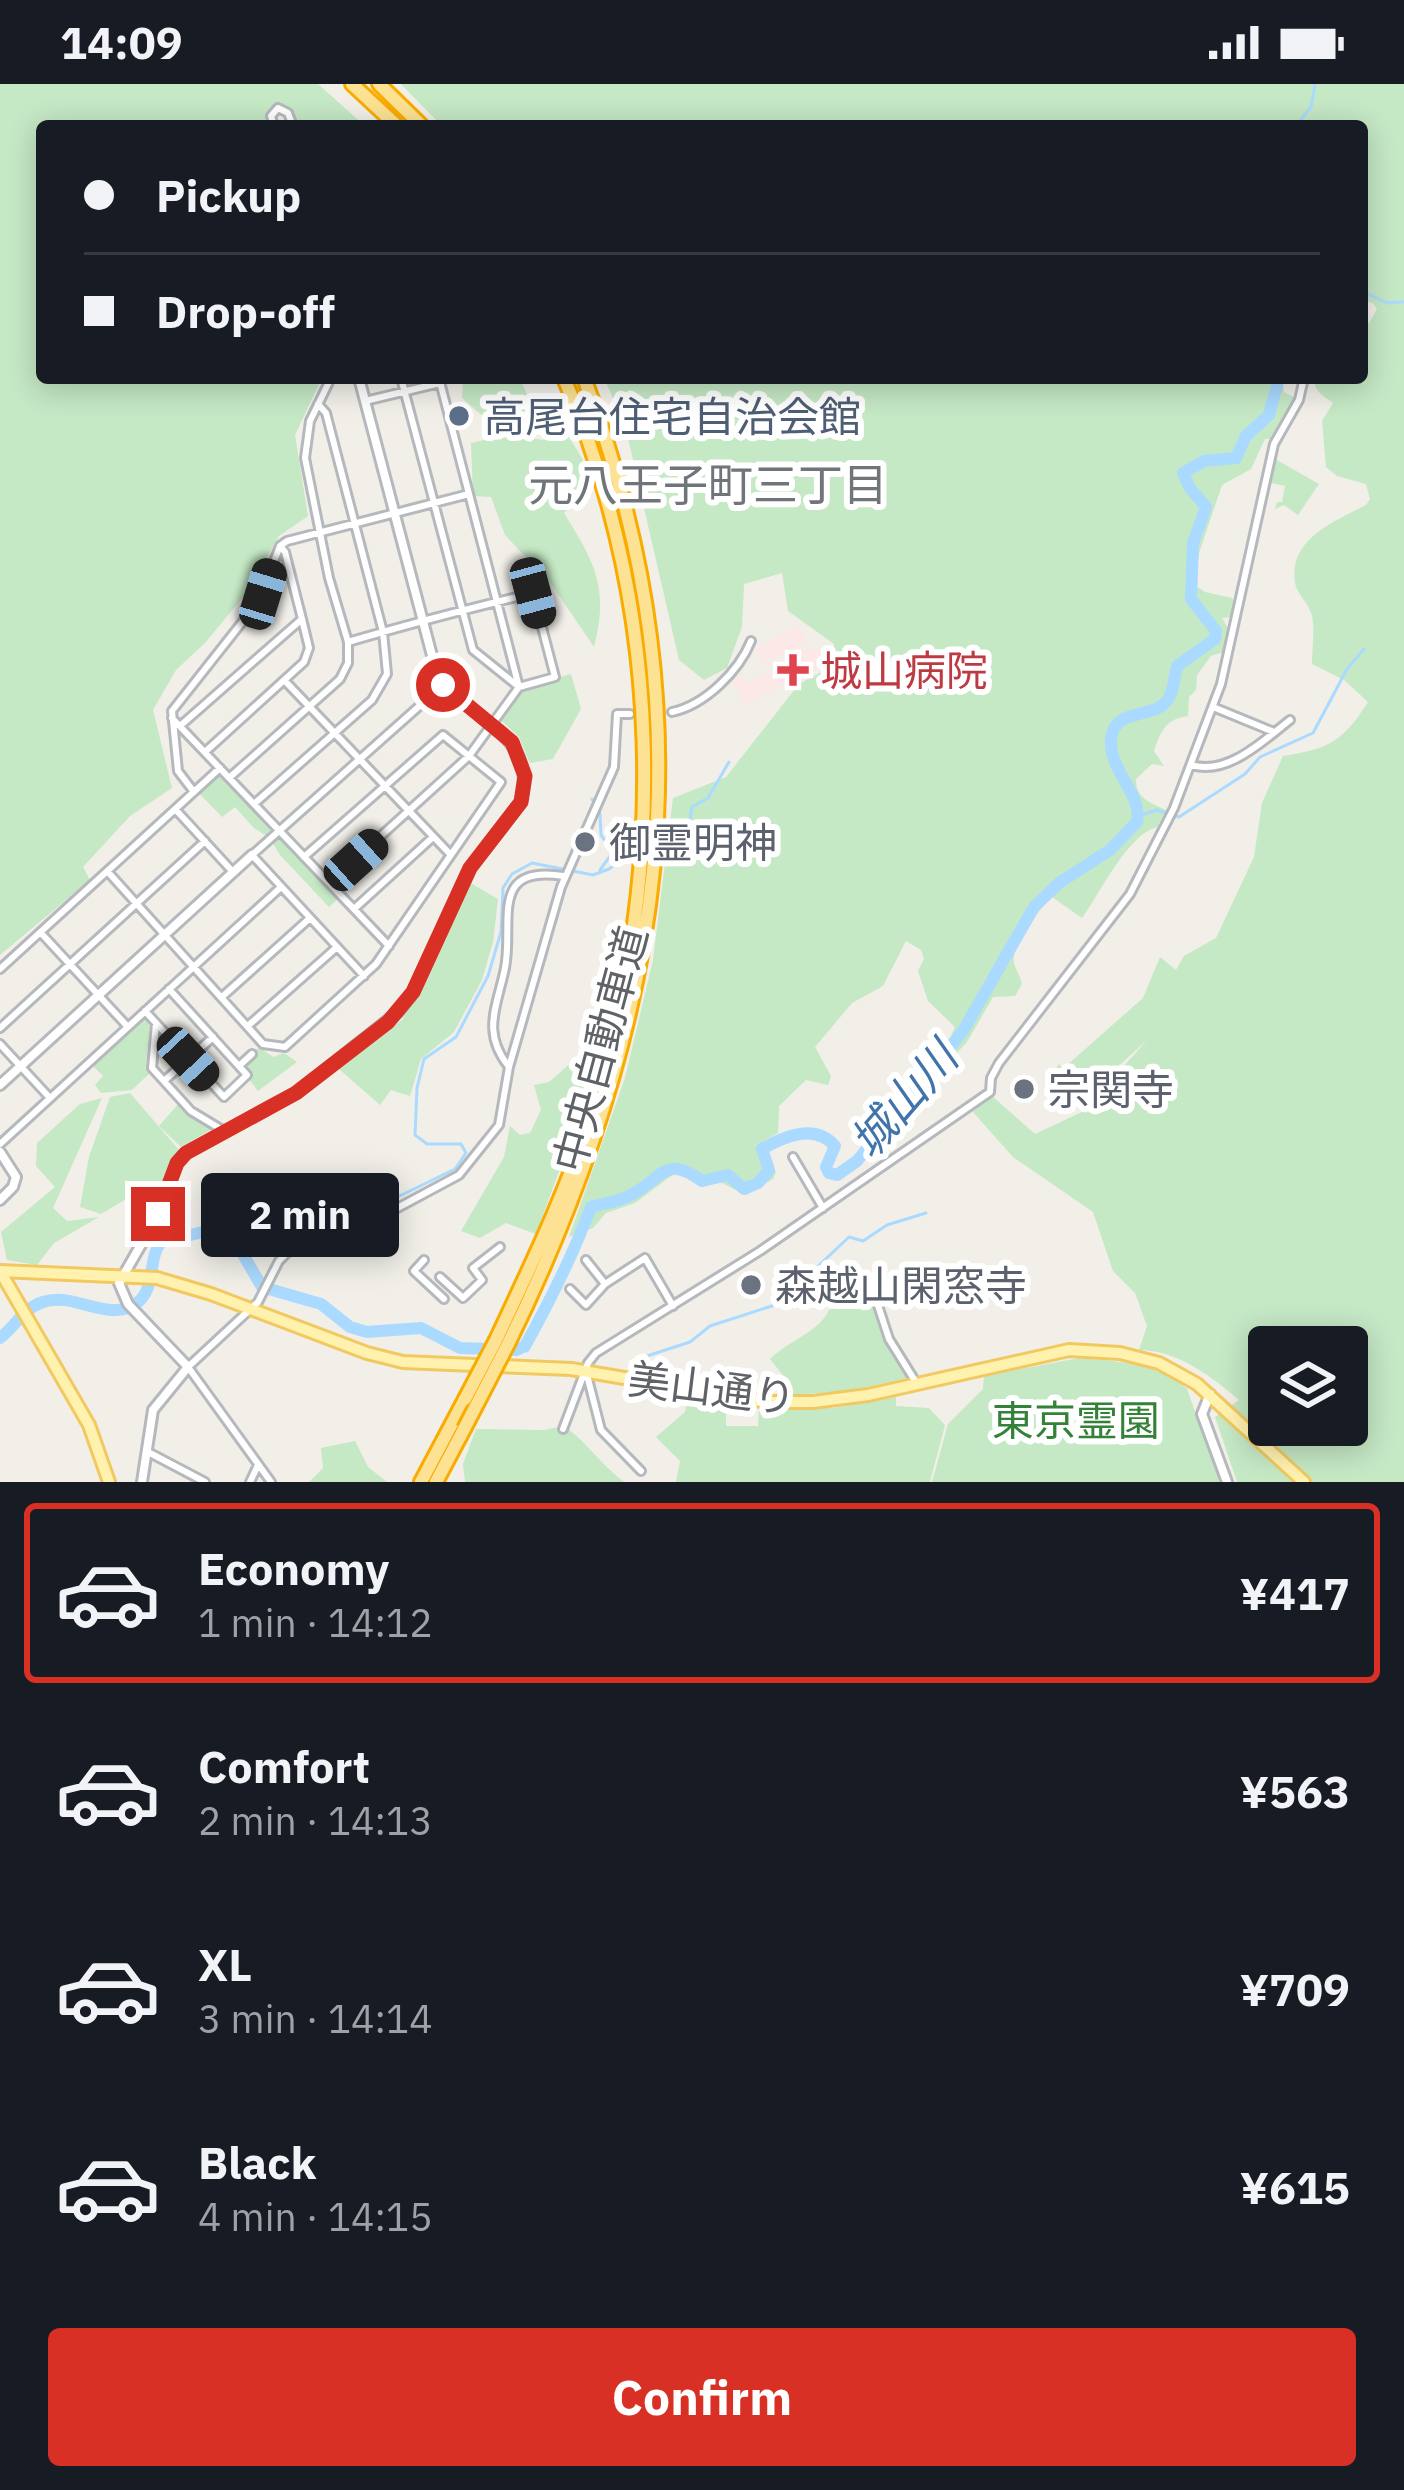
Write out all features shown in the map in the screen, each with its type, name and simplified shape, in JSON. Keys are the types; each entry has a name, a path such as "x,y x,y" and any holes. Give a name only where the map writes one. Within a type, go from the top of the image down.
{"highway":[{"path":"352,84 391,120"},
{"path":"379,84 416,120"},
{"name":"中央自動車道","path":"566,384 597,466 630,602 644,725 650,843"},
{"name":"中央自動車道","path":"436,1482 570,1206 616,1075 642,965 656,704 643,600 609,452 586,384"},
{"name":"中央自動車道","path":"421,1482 502,1342"}],"main road":[{"path":"0,1271 122,1275"},
{"path":"0,1271 88,1424 109,1482"},
{"name":"美山通り","path":"122,1275 157,1278 403,1362 586,1371 766,1402 826,1401 1041,1354 1126,1353 1159,1363 1210,1394 1304,1482"}],"street":[{"path":"272,120 278,108 290,120"},
{"path":"229,778 346,671 347,642 305,458 310,421 329,384"},
{"path":"271,1482 188,1367 128,1304 120,1288 122,1275 154,1222 177,1163 193,1148 296,1093 388,1022 413,992 470,868 521,802 525,776 512,742 443,685 422,622 361,384"},
{"path":"402,384 473,650 519,687"},
{"path":"365,401 427,384"},
{"path":"441,384 519,687"},
{"path":"563,1429 596,1353 823,1208 991,1092 991,1078 999,1064 1130,894 1174,808 1213,707 1274,444 1299,400 1303,384"},
{"path":"254,804 372,700 385,682 388,655 383,632 326,412 318,404"},
{"path":"194,792 178,771 171,718 175,704 259,602 280,546 469,494"},
{"path":"205,752 285,681 308,654 286,551 280,546"},
{"path":"329,883 470,756 519,687 555,677 533,593 347,642"},
{"path":"180,725 302,619"},
{"path":"672,712 730,676 751,641"},
{"path":"285,681 450,854"},
{"path":"0,1085 443,685"},
{"path":"1213,707 1274,732"},
{"path":"142,1482 153,1410 188,1367 267,1290 288,1252 366,1234 390,1212 459,1175 500,1125 509,1067 566,871 614,766 617,714 630,713"},
{"path":"171,718 389,946"},
{"path":"1192,765 1204,769 1227,764 1290,720"},
{"path":"239,1066 258,1049 285,1047 364,976 501,782 442,735 304,857"},
{"path":"0,969 220,768"},
{"path":"176,810 233,872"},
{"path":"354,909 433,837"},
{"path":"0,1028 205,841"},
{"path":"252,855 364,976"},
{"path":"509,1067 490,1029 506,964 507,899 520,881 539,873 566,871"},
{"path":"108,872 248,1025 258,1049"},
{"path":"0,1199 16,1177 0,1148 281,887"},
{"path":"222,997 310,918"},
{"path":"41,933 128,1027"},
{"path":"248,1025 337,947"},
{"path":"145,1011 224,1097 247,1075 169,989"},
{"path":"156,1023 150,1064 191,1111 224,1131"},
{"path":"164,1081 213,1037"},
{"path":"0,1044 50,1098"},
{"path":"793,1157 823,1208"},
{"path":"440,1277 463,1298 482,1280 473,1268 500,1247"},
{"path":"570,1289 586,1305 605,1284 645,1258 673,1306"},
{"path":"424,1260 414,1271 444,1300"},
{"path":"586,1260 605,1284"},
{"path":"873,1289 889,1339 917,1384"},
{"path":"586,1371 601,1430 641,1471"},
{"path":"1210,1394 1202,1414 1227,1482"},
{"path":"148,1452 206,1482"},
{"path":"250,1482 258,1465"}],"shaded area":[{"name":"城山病院","path":"799,626 807,642 801,646 803,651 819,650 826,664 745,705 732,680 741,675 747,683 800,654 796,648 763,665 755,649"}],"green space":[{"path":"0,84 318,84 358,120 288,120 281,115 266,120 36,120 36,384 319,384 295,435 308,516 279,536 248,591 176,670 153,710 172,788 130,816 83,867 90,880 0,955"},
{"path":"401,84 1404,84 1404,1482 1237,1482 1215,1417 1239,1400 1180,1359 1139,1350 1147,1326 1135,1293 1113,1271 1093,1212 1013,1157 973,1112 992,1096 1035,1134 1084,1111 1147,1040 1091,1091 1079,1072 1050,1089 1058,1064 1063,1068 1143,998 1160,957 1176,970 1184,956 1216,938 1254,857 1262,803 1283,756 1333,741 1368,702 1344,680 1312,664 1312,616 1296,587 1295,568 1306,543 1370,499 1366,484 1337,476 1326,467 1322,421 1333,403 1315,384 1368,384 1368,323 1377,309 1368,302 1368,120 436,120"},
{"path":"463,384 523,384 528,397 528,437 542,440 564,429 582,458 592,490 564,513 596,577 600,608 594,647 552,585 505,535 491,497 473,496 471,443 484,440 486,419 462,398"},
{"path":"607,384 1283,384 1284,392 1296,398 1273,439 1265,439 1251,469 1222,485 1199,553 1195,585 1235,603 1231,617 1222,618 1229,630 1224,652 1211,656 1197,675 1188,716 1169,723 1159,737 1154,751 1164,766 1152,764 1136,779 1141,796 1166,810 1157,827 1125,852 1082,918 1052,897 1041,909 1016,949 1014,963 1022,984 1015,996 993,997 967,1042 931,1080 955,1027 928,1001 918,971 924,959 921,950 906,941 883,986 852,1003 815,1047 831,1076 828,1085 806,1080 779,1106 778,1133 764,1141 766,1157 776,1172 773,1179 746,1195 720,1182 675,1173 635,1203 606,1213 593,1228 569,1237 625,1078 653,960 673,798 726,777 799,684 831,667 834,644 788,611 782,573 744,584 742,627 727,668 704,680 679,660 625,425"},
{"path":"1275,459 1319,484 1298,515 1284,505 1275,509 1282,502 1285,486 1271,483"},
{"path":"571,674 581,709 553,759 530,763 519,737 502,721 525,687"},
{"path":"220,768 341,896 329,907 270,838 235,807 222,817 196,790"},
{"path":"467,881 498,899 482,980 454,1032 421,1059 410,1096 391,1090 380,1105 339,1069 403,1019"},
{"path":"142,1017 150,1022 146,1066 151,1072 132,1090 101,1093 95,1085 103,1076 91,1064"},
{"path":"259,1047 273,1057 284,1053 297,1062 258,1091 239,1066"},
{"path":"573,1061 594,1076 536,1234 506,1223 480,1238 461,1231 504,1157 510,1126 520,1135 530,1133 541,1110 534,1085 549,1082"},
{"path":"130,1093 179,1150 159,1189 138,1192 101,1214 80,1207 89,1157 110,1097"},
{"path":"102,1098 53,1208 67,1221 99,1217 54,1243 37,1265 7,1260 1,1232 55,1187 36,1166 37,1143 80,1104"},
{"path":"180,1102 214,1128 181,1147 159,1126"},
{"path":"875,1292 889,1339 912,1377 849,1391 792,1395 789,1383 770,1359 818,1324 829,1310"},
{"name":"東京霊園","path":"1079,1358 1150,1369 1187,1389 1220,1482 932,1482 948,1424 983,1389 984,1376"},
{"path":"688,1397 726,1406 726,1426 758,1426 759,1409 834,1408 896,1397 896,1406 929,1408 945,1425 930,1482 676,1482 680,1461 656,1437 685,1412"},
{"path":"564,1426 624,1482 465,1482 463,1464 476,1429"},
{"path":"355,1441 368,1467 387,1482 309,1482 323,1468 321,1448"}],"waterway":[{"path":"1301,120 1311,107 1315,84"},
{"path":"1368,294 1387,303 1404,302"},
{"name":"城山川","path":"0,1338 24,1313 43,1302 67,1300 126,1309 143,1297 161,1242 207,1231 231,1234 262,1287 321,1304 350,1327 367,1332 421,1328 460,1348 516,1350 525,1346 543,1312 591,1207 626,1197 671,1169 702,1181 728,1175 744,1189 758,1183 769,1170 762,1149 800,1134 818,1135 835,1146 826,1167 829,1173 837,1175 857,1161 963,1031 1034,907 1059,883 1110,850 1137,822 1134,800 1113,757 1115,726 1166,702 1177,666 1215,639 1216,631 1191,599 1193,543 1206,507 1183,473 1204,461 1236,458 1246,436 1269,415 1277,384"},
{"path":"1138,816 1157,810 1179,817 1245,774 1260,757 1313,733 1347,669 1364,649"},
{"path":"656,853 682,836 692,807 708,798 729,762"},
{"path":"592,799 600,814 601,835 613,852 600,870"},
{"path":"231,1234 297,1236 310,1226 320,1205 334,1207 364,1229 383,1204 455,1169 466,1153 461,1144 427,1144 415,1135 417,1088 424,1059 456,1037 488,976 501,932 503,888 512,874 532,863 593,875 634,851"},
{"path":"631,1367 647,1356 690,1342 710,1326 778,1304 849,1237 863,1241 887,1225 926,1213"},
{"name":"城山川","path":"522,1348 527,1351"}],"place":[{"name":"高尾台住宅自治会館","path":"459,416"},
{"name":"城山病院","path":"793,670"},
{"name":"御霊明神","path":"585,842"},
{"name":"宗関寺","path":"1024,1089"},
{"name":"森越山閑窓寺","path":"751,1285"}],"district":[{"name":"元八王子町三丁目","path":"708,484"}],"route":[{"path":"158,1214 177,1163 186,1153 296,1093 398,1012 413,992 470,868 521,802 525,776 512,742 443,685"}]}
